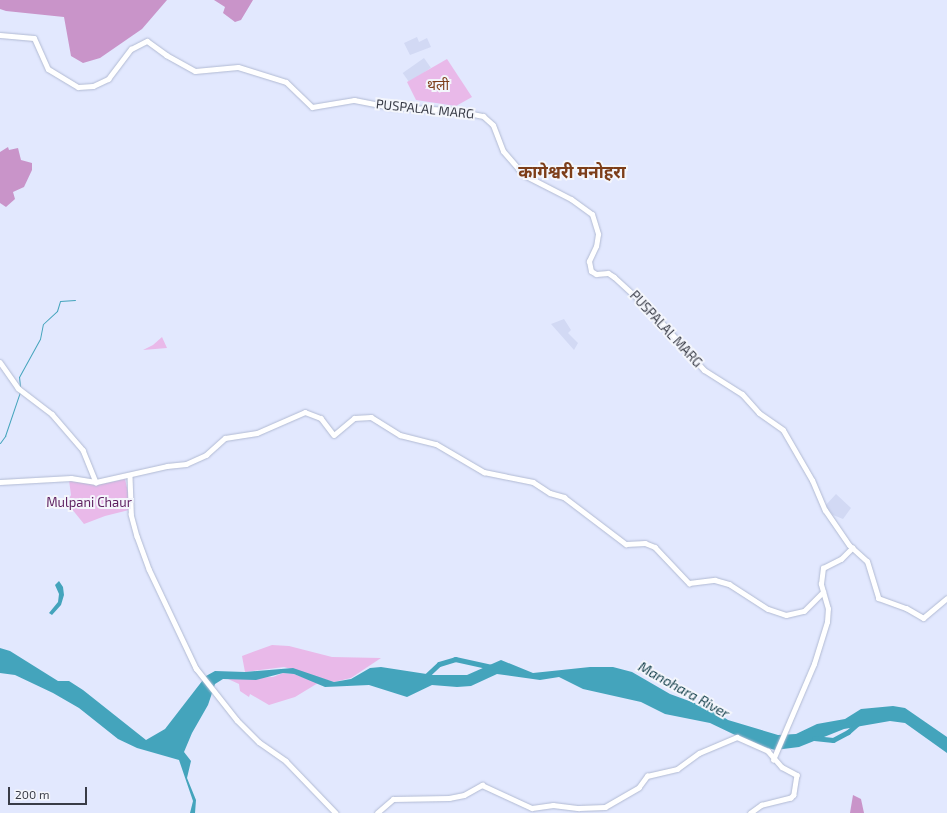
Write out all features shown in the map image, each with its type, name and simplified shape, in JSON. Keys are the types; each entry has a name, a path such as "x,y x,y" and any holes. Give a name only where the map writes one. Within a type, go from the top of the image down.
{"main road":[{"name":"PUSPALAL MARG","path":"0,35 34,38 48,69 78,87 93,86 108,79 131,49 147,41 166,55 195,71 238,67 286,82 312,107 354,100 389,107 452,110 483,116 493,125 503,151 524,176 571,198 592,214 598,234 596,246 589,261 591,271 596,274 608,273 614,277 652,312 704,370 742,394 760,413 783,430 812,480 825,510 852,548 867,561 874,591 884,602 906,608 923,618 947,598"}],"street":[{"path":"0,362 18,388 52,414 83,450 96,482"},
{"path":"0,482 71,478 96,482 130,476 167,466 186,464 206,455 225,438 256,433 305,412 321,418 334,435 354,418 371,417 400,435 436,444 484,472 533,482 550,493 564,497 626,544 645,543 655,546 689,583 719,580 734,586 768,609 786,615 804,611 822,592"},
{"path":"130,476 131,514 137,536 154,580 200,673 216,694 259,742 286,761 336,813"},
{"path":"773,760 775,752 814,664 827,622 828,609 822,592 822,568 838,561 852,548"},
{"path":"378,813 393,799 449,798 464,795 482,785 532,808 553,805 580,808 605,807 639,786 647,776 677,770 699,753 734,737 768,752 773,760 797,775 794,795 762,804 751,813"}],"shaded area":[{"path":"0,0 167,0 142,29 100,58 83,63 71,56 64,17 6,11 0,9"},
{"path":"214,0 253,0 241,20 235,22 223,13 225,7"},
{"path":"417,37 419,42 427,38 431,47 410,55 404,43"},
{"path":"424,58 431,68 410,83 403,73"},
{"path":"8,147 9,150 18,148 21,160 32,163 32,170 24,187 13,192 15,199 6,207 0,203 0,152"},
{"path":"564,319 571,330 568,333 578,343 574,350 551,324"},
{"path":"836,494 851,508 843,519 833,515 825,506"},
{"path":"853,795 861,799 864,813 850,813"}],"green space":[{"path":"447,59 472,97 456,106 416,100 407,82"},
{"path":"162,337 167,348 143,350 153,345"},
{"name":"Mulpani Chaur","path":"125,479 131,505 129,510 105,516 84,524 67,503 71,495 69,480 97,485"},
{"path":"272,645 289,646 332,657 381,658 351,678 334,682 284,667 245,672 242,656"},
{"path":"283,673 294,674 318,683 295,697 269,705 250,694 249,697 240,691 239,684 228,679 273,677"}],"water":[{"path":"59,581 63,587 64,595 61,605 52,615 49,613 58,602 59,594 55,585"},
{"path":"0,648 10,651 58,681 69,681 83,690 146,740 165,729 206,676 215,671 245,672 293,668 334,682 351,679 370,668 381,667 433,675 467,675 501,660 533,673 590,667 613,667 632,672 670,694 711,709 728,720 778,735 796,734 817,724 845,719 861,709 893,706 905,708 947,737 947,753 905,723 890,721 844,729 799,747 775,750 756,745 710,723 665,714 641,702 583,689 559,677 540,680 497,674 471,686 457,687 432,685 407,697 369,685 325,687 294,674 283,673 256,680 223,679 215,684 208,705 192,733 184,752 191,761 187,778 196,800 195,813 190,813 193,801 179,760 137,748 118,739 79,708 53,693 15,675 0,673"}],"waterway":[{"path":"20,386 19,377 40,339 43,324 57,311 60,301 75,300"},
{"path":"0,443 5,436 20,392"},
{"name":"Manohara River","path":"425,677 439,664 455,659 496,668"},
{"name":"Manohara River","path":"814,738 833,740 848,732 858,723"}],"district":[{"name":"थली","path":"438,85"},
{"name":"कागेश्वरी मनोहरा","path":"572,172"}]}
